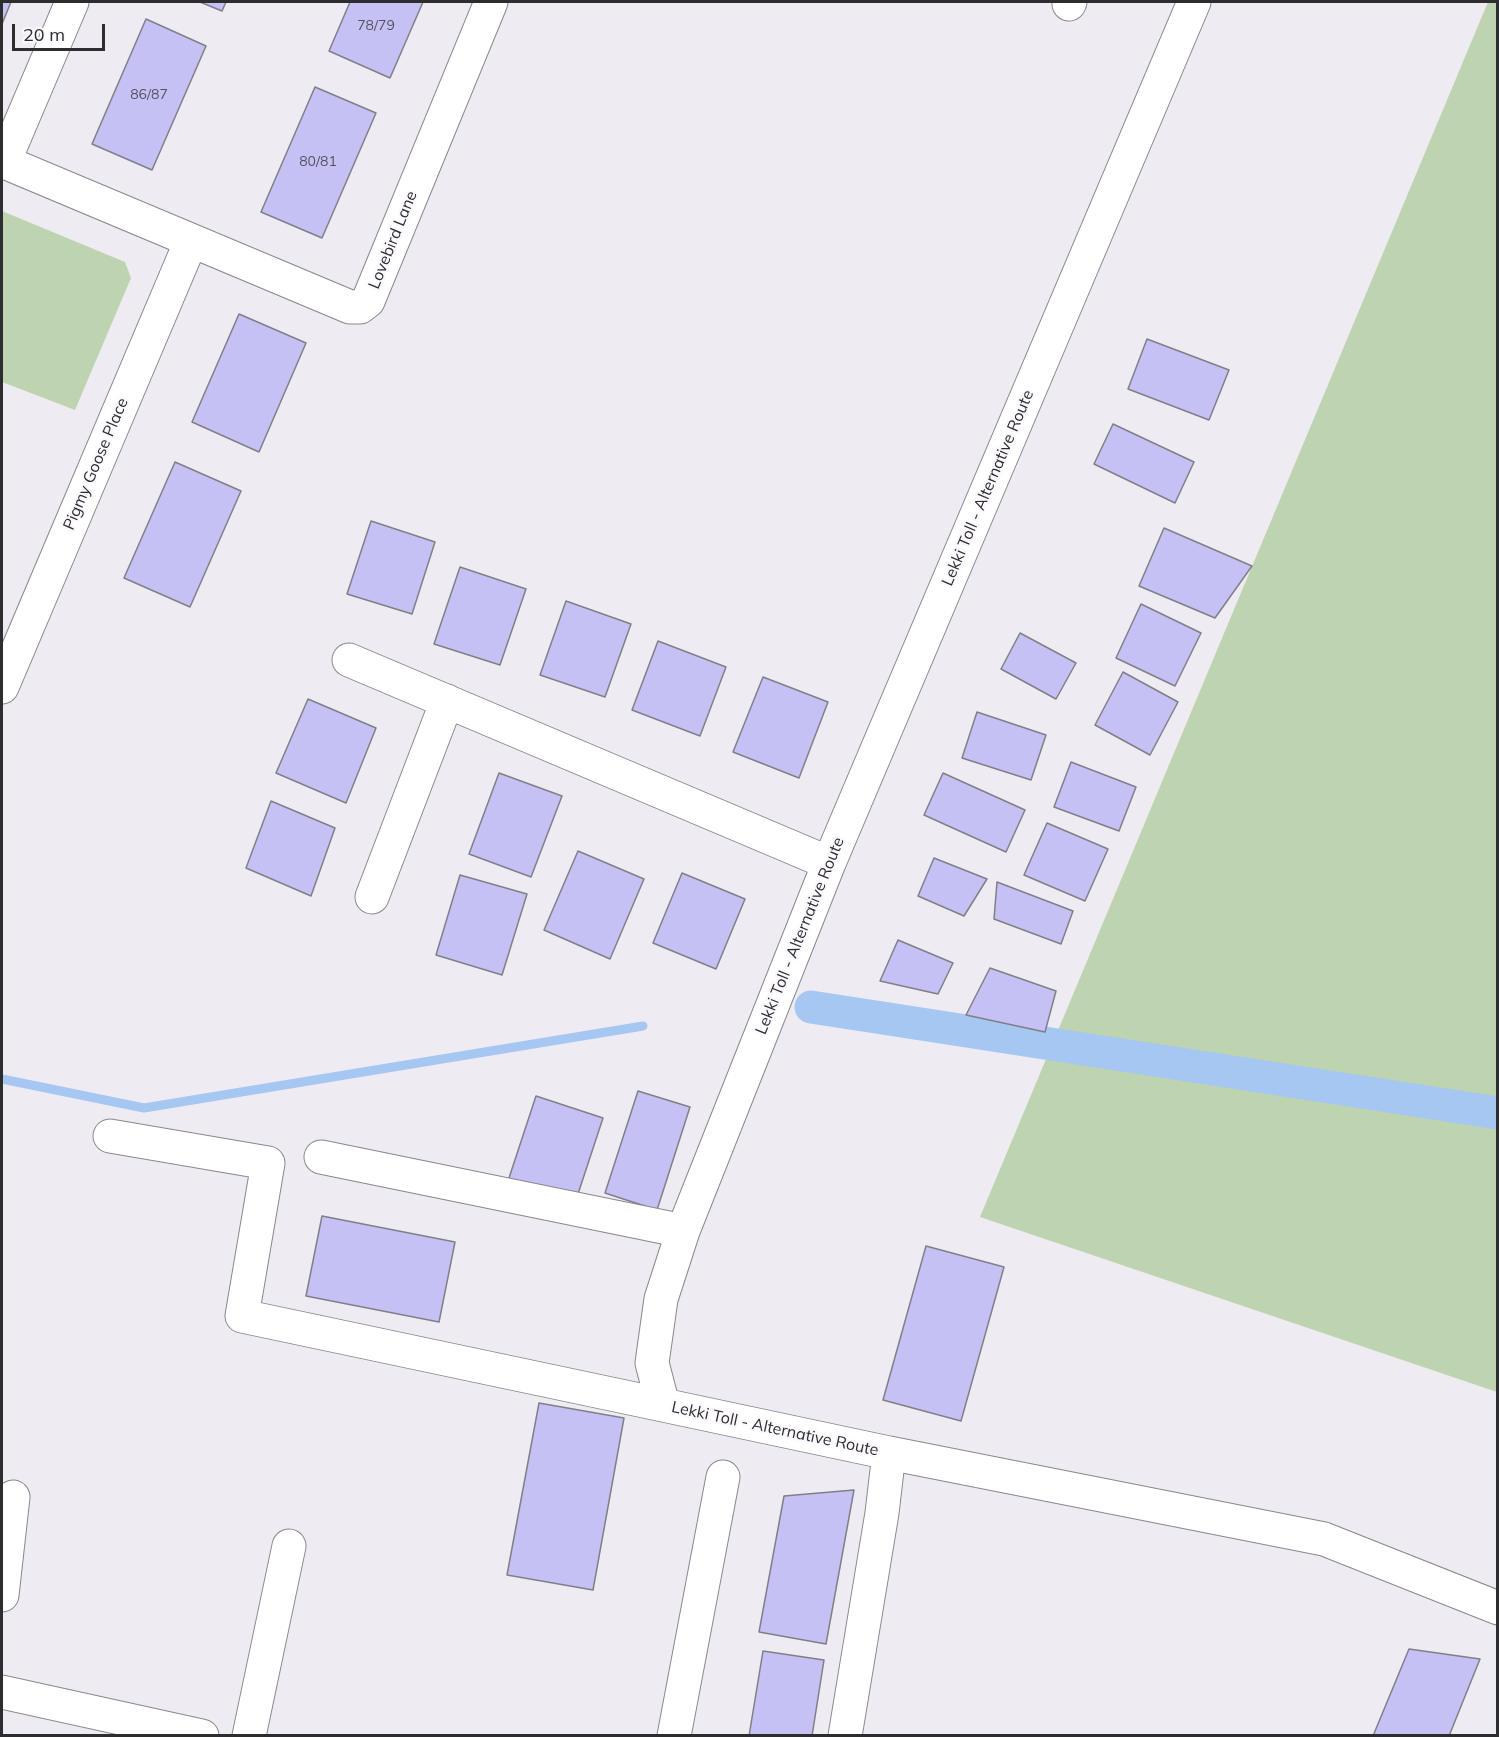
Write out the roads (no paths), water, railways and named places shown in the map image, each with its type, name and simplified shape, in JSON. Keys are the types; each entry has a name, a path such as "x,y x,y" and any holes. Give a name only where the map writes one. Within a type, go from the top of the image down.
{"street":[{"path":"3,162 72,2"},
{"name":"Lovebird Lane","path":"3,162 350,307 360,307 368,301 491,2"},
{"name":"Lekki Toll - Alternative Route","path":"845,1736 882,1513 889,1453 663,1405 652,1363 661,1299 683,1231 829,862 1194,2"},
{"name":"Pigmy Goose Place","path":"2,687 191,241"},
{"path":"349,660 829,862"},
{"path":"372,897 447,701"},
{"path":"110,1136 268,1163 242,1316 663,1405"},
{"path":"321,1156 683,1231"},
{"path":"889,1453 1324,1539 1497,1608"},
{"path":"674,1736 723,1477"},
{"path":"2,1595 13,1497"},
{"path":"249,1736 289,1546"},
{"path":"2,1692 202,1736"}],"waterway":[{"path":"811,1007 1498,1113"},
{"path":"2,1079 144,1108 643,1026"}]}
